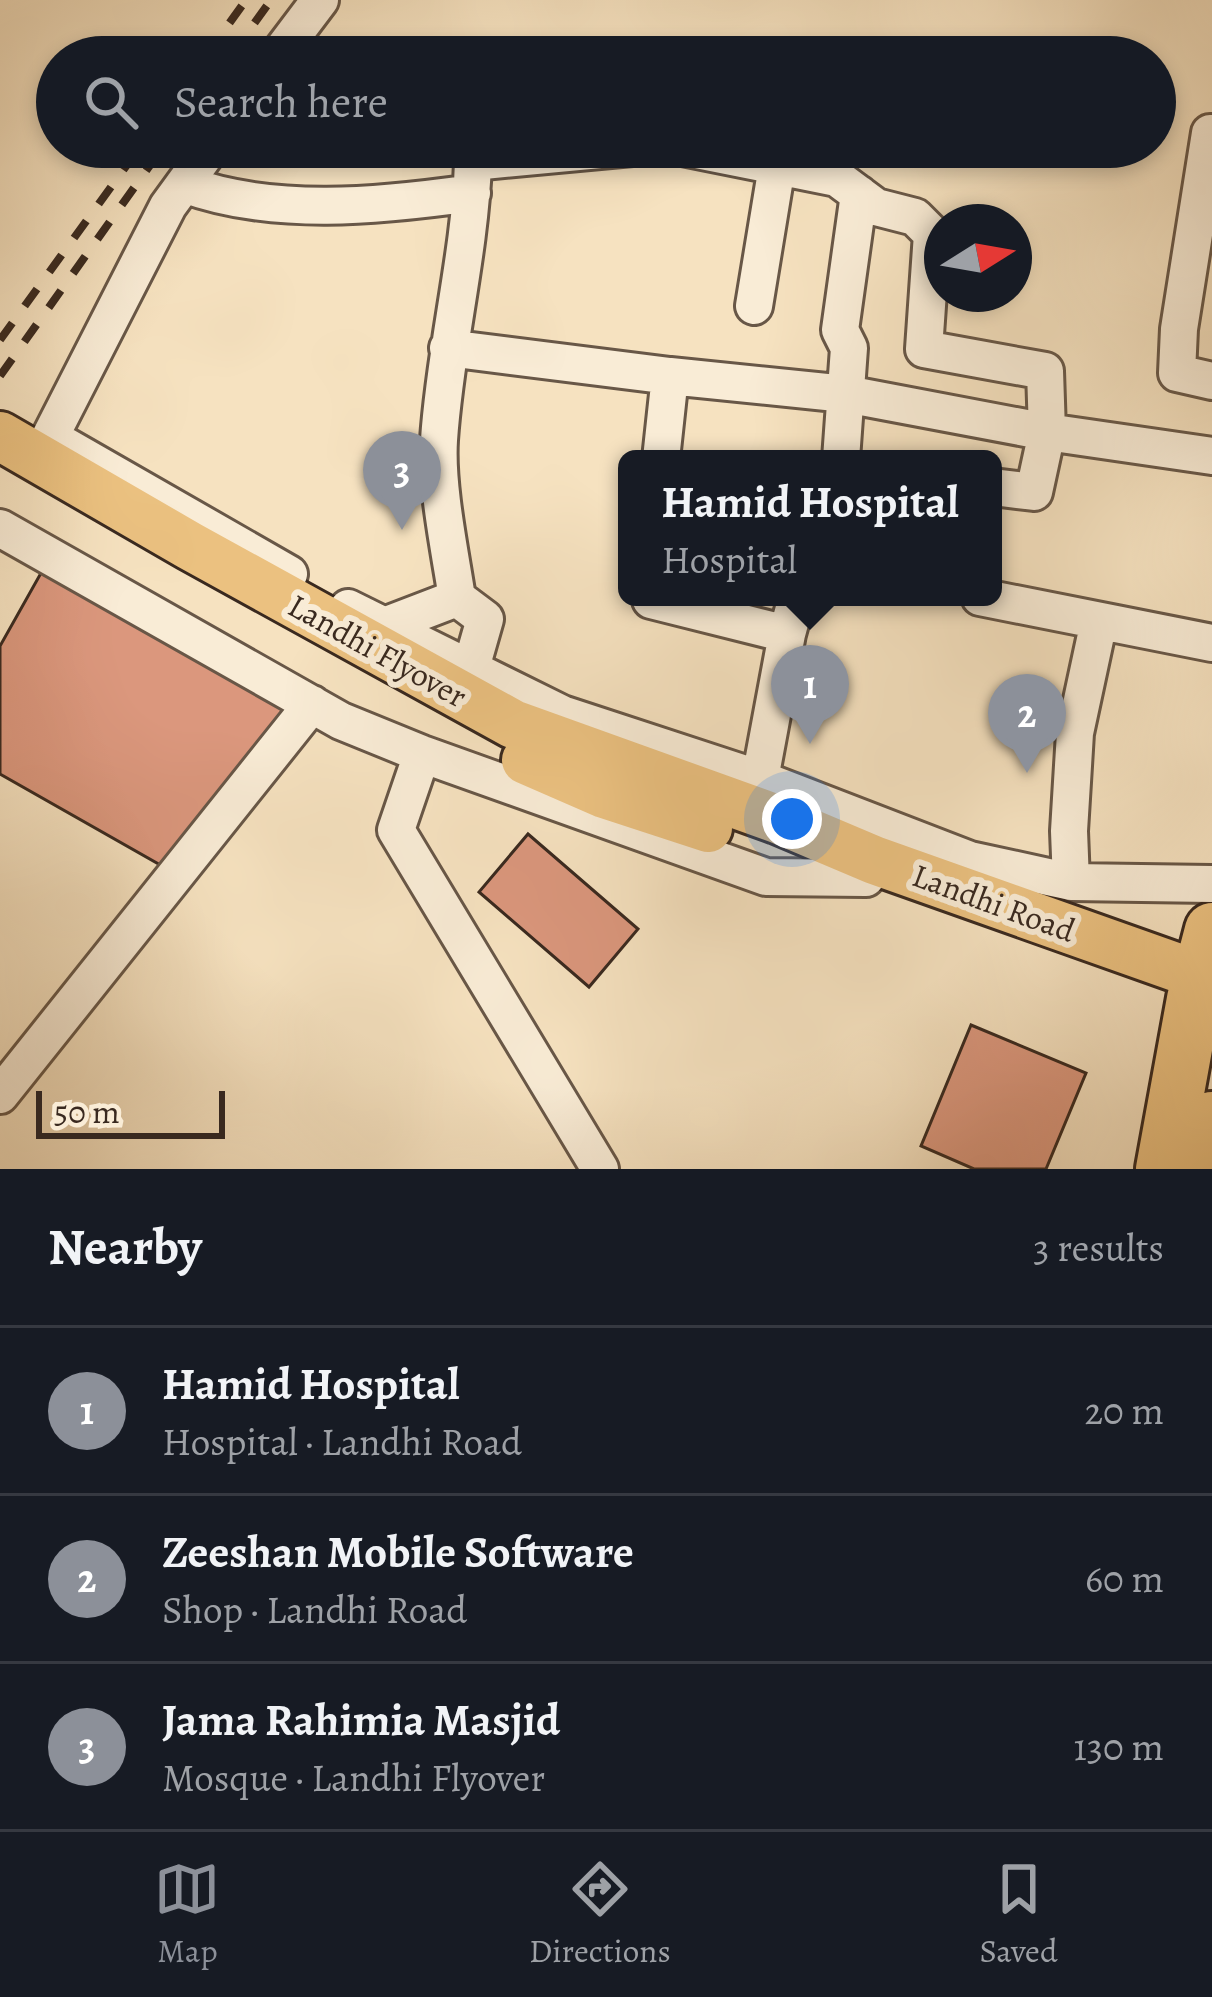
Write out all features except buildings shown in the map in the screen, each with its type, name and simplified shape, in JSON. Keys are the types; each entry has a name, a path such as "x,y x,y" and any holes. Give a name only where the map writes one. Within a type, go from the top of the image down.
{"highway":[{"path":"1163,1169 1206,978"},
{"path":"1200,1169 1212,1119"}],"main road":[{"name":"Landhi Flyover","path":"0,436 513,724 769,815"},
{"name":"Landhi Flyover","path":"0,475 378,687 604,794 769,815"},
{"name":"Landhi Road","path":"769,815 866,878 1206,978"},
{"name":"Landhi Road","path":"769,815 874,860 1206,978"}],"street":[{"path":"293,36 320,0"},
{"path":"1210,133 1200,277 1179,329 1178,373 1212,381"},
{"path":"196,168 167,206 50,437 384,626 769,815 1070,881 1212,884"},
{"path":"471,668 485,619 458,598 439,446 473,168"},
{"path":"754,306 777,168"},
{"path":"787,168 837,178 876,207 916,217 932,234 924,349 1045,371 1047,432 1034,492 1002,489"},
{"path":"184,184 210,193 318,207 472,193"},
{"path":"842,450 849,348 840,330 859,194"},
{"path":"448,348 668,384 846,394 1047,432 1212,456"},
{"path":"663,450 668,384"},
{"path":"0,527 341,721 422,754 766,877 866,878"},
{"path":"384,626 458,598"},
{"path":"1002,601 1212,644"},
{"path":"675,606 787,634"},
{"path":"769,815 787,634 795,606"},
{"path":"1070,881 1075,733 1099,621"},
{"path":"0,1095 311,704"},
{"path":"422,754 396,830 600,1169"}],"railway":[{"path":"220,36 246,0"},
{"path":"245,36 271,0"},
{"path":"0,340 125,168"},
{"path":"0,376 148,168"}],"place":[{"name":"Jama Rahimia Masjid","path":"402,530"},
{"name":"Hamid Hospital","path":"810,744"},
{"name":"Zeeshan Mobile Software","path":"1027,773"}]}
